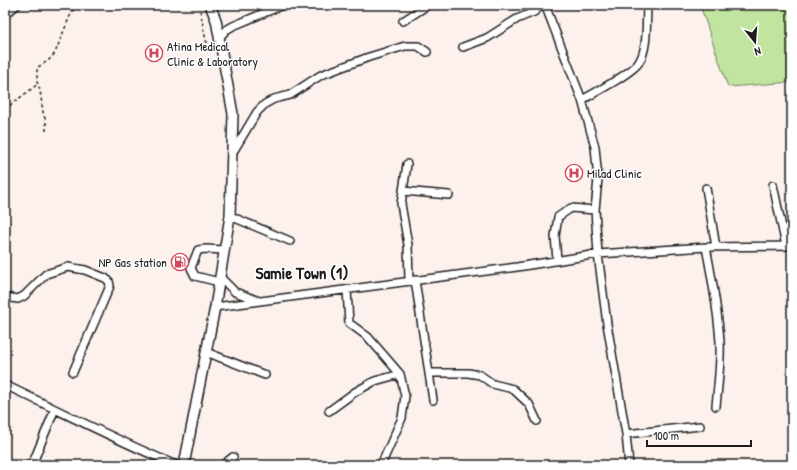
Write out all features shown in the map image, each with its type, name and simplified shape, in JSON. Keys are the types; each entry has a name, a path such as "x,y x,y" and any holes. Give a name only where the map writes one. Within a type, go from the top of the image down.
{"main road":[{"path":"184,465 215,307 230,216 233,114 216,20 210,5"}],"street":[{"path":"5,14 17,5"},
{"path":"219,38 226,30 233,26 283,5"},
{"path":"403,21 428,5"},
{"path":"463,47 487,38 517,19 534,12 543,5 582,100 595,147 598,179 596,210 598,254 607,324 626,434 629,465"},
{"path":"582,100 632,69 640,62 644,50 647,7"},
{"path":"233,152 257,112 266,104 290,95 321,75 369,56 404,46 418,46 427,52"},
{"path":"408,164 401,204 412,280 433,400"},
{"path":"215,307 517,267 598,254 706,247 789,246 773,185"},
{"path":"706,188 716,247"},
{"path":"403,191 449,195"},
{"path":"557,260 555,236 558,217 571,208 588,208 596,210"},
{"path":"230,216 290,241"},
{"path":"706,247 715,295 720,342 716,406"},
{"path":"224,250 198,250 191,268 195,276 219,280 235,292 259,302"},
{"path":"5,297 18,299 24,296 46,274 68,267 85,270 109,281 110,286 73,372"},
{"path":"347,290 349,323 368,337 400,374 405,396 402,418 381,465"},
{"path":"206,352 265,376"},
{"path":"429,373 468,373 480,375 493,384 513,389 529,404 537,421"},
{"path":"329,411 355,392 375,381 400,374"},
{"path":"5,385 94,427 112,438 176,465"},
{"path":"29,465 34,460 55,409"},
{"path":"626,434 700,426"},
{"path":"223,465 233,457"}],"path":[{"path":"46,131 46,122 38,84 37,68 48,61 55,53 69,18 76,5"},
{"path":"199,5 206,41 224,63"},
{"path":"5,109 38,84"}],"green space":[{"path":"700,5 792,5 792,82 728,87"}],"place":[{"name":"Atina Medical Clinic & Laboratory","path":"154,53"},
{"name":"Milad Clinic","path":"574,173"},
{"name":"NP Gas station","path":"180,262"}],"district":[{"name":"Samie Town (1)","path":"302,273"}]}
